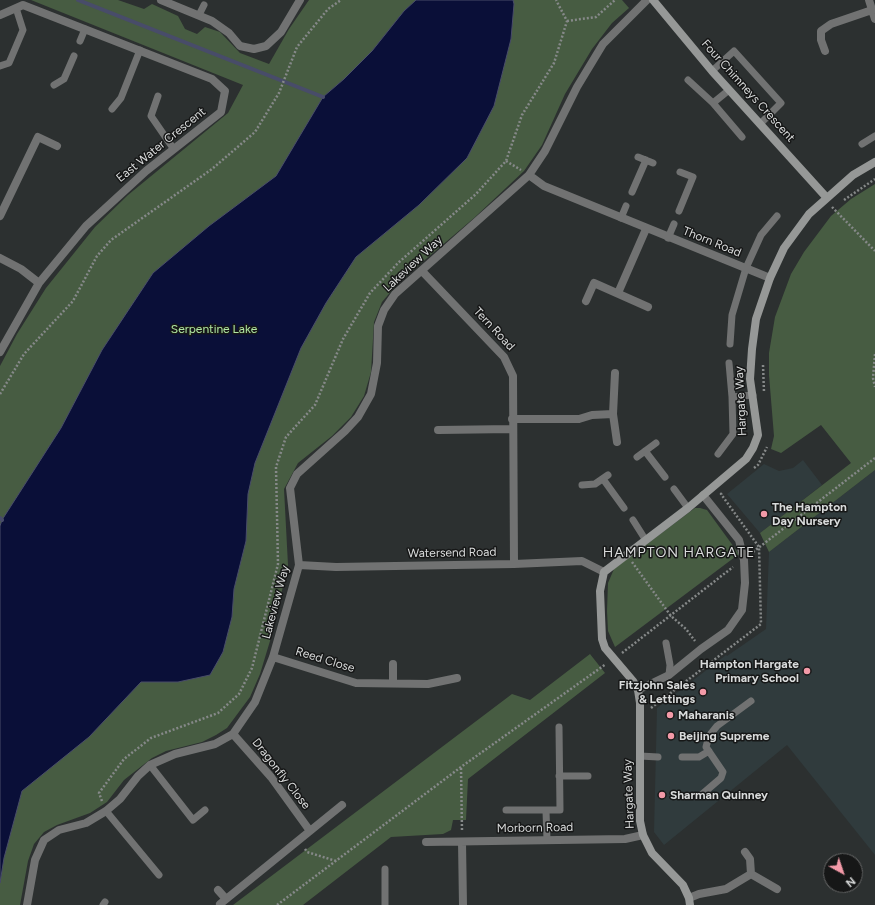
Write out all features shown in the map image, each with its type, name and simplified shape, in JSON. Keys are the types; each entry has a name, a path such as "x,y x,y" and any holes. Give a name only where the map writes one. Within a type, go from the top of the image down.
{"street":[{"path":"161,0 199,15 218,25 229,33 240,46 254,49 266,46 281,32 300,0"},
{"name":"Lakeview Way","path":"27,905 35,860 44,840 59,830 86,823 106,811 120,799 138,776 150,765 175,754 215,744 233,734 255,702 273,657 299,565 290,488 297,474 345,431 358,417 371,394 378,363 378,326 384,310 395,294 529,175 545,151 577,87 602,44 647,0"},
{"path":"869,0 875,19"},
{"name":"Four Chimneys Crescent","path":"656,1 712,71 761,123 827,198"},
{"name":"East Water Crescent","path":"0,15 23,4 212,79 224,91 221,112 173,148 86,226 40,283 0,352"},
{"path":"825,51 821,40 821,31 831,24 872,10"},
{"path":"0,216 38,137 57,146"},
{"name":"Hargate Way","path":"690,902 683,886 652,853 643,835 640,821 640,703 638,690 633,681 605,648 602,639 600,591 604,572 645,539 688,508 746,459 753,448 758,434 750,379 752,349 756,319 770,278 793,234 809,214 853,175 875,162"},
{"name":"Thorn Road","path":"529,175 544,186 668,238 770,278"},
{"path":"618,293 646,229"},
{"path":"0,258 21,269 40,283"},
{"name":"Tern Road","path":"422,271 504,357 513,376 512,429 514,564"},
{"path":"586,301 594,283 648,306"},
{"path":"615,373 613,414 616,442"},
{"path":"512,419 579,419 592,414 613,414"},
{"path":"438,430 512,429"},
{"path":"638,690 669,675 701,649 728,630 742,610 745,583 744,560 739,540 703,495"},
{"name":"Watersend Road","path":"299,565 336,567 514,564 582,561 604,572"},
{"name":"Reed Close","path":"273,657 356,683 393,682 428,684 457,678"},
{"path":"393,664 393,682"},
{"name":"Dragonfly Close","path":"233,734 271,777 310,831"},
{"path":"218,890 223,901 342,805"},
{"name":"Morborn Road","path":"426,842 625,839 643,835"},
{"path":"462,842 463,905"},
{"path":"745,852 750,859 751,874"},
{"path":"690,902 699,894 726,889 751,874"},
{"path":"751,874 777,889"}],"lane":[{"path":"199,15 204,6"},
{"path":"0,66 9,63 23,30 16,8"},
{"path":"80,41 85,29"},
{"path":"112,109 121,98 140,50"},
{"path":"712,71 734,51 781,103 761,123"},
{"path":"54,85 64,79 74,56"},
{"path":"688,80 713,103 742,137"},
{"path":"713,103 729,90"},
{"path":"158,96 151,116 173,148"},
{"path":"862,144 875,137"},
{"path":"632,192 649,162 638,157"},
{"path":"679,211 693,177 680,172"},
{"path":"621,218 626,206"},
{"path":"730,344 732,315 746,268 762,235 777,216"},
{"path":"668,238 674,224"},
{"path":"718,454 733,434 729,362"},
{"path":"732,397 753,394"},
{"path":"637,458 656,443"},
{"path":"645,451 665,477"},
{"path":"582,485 596,484 605,477 624,508"},
{"path":"674,489 688,508"},
{"path":"633,520 645,539"},
{"path":"666,643 670,665 669,675"},
{"path":"700,796 721,778 723,772 706,747 709,736 717,726 751,701"},
{"path":"506,810 560,810 559,727"},
{"path":"682,757 699,757 708,751"},
{"path":"640,756 658,757"},
{"path":"150,765 193,820 206,810"},
{"path":"559,776 588,776"},
{"path":"106,811 159,875"},
{"path":"546,811 547,840"},
{"path":"385,869 386,905"}],"path":[{"path":"0,394 24,354 73,301 97,256 111,240 212,169 255,132 279,93 297,47 328,9 341,0"},
{"path":"106,811 99,793 124,759 150,738 218,714 239,694 252,668 278,564 276,467 286,437 315,405 343,339 370,292 398,263 476,194 506,161 522,115 554,62 567,21 556,0"},
{"path":"567,21 596,17 615,0"},
{"path":"506,161 529,175"},
{"path":"833,208 875,252"},
{"path":"875,354 873,378 875,387"},
{"path":"277,905 461,767 614,659 875,458"},
{"path":"626,554 671,616 686,629 711,664"},
{"path":"461,767 462,842"},
{"path":"299,840 307,852 336,861"}],"shaded area":[{"name":"Serpentine Lake","path":"416,0 513,0 514,4 511,39 494,106 467,158 419,205 356,257 326,303 301,348 255,463 248,494 246,541 234,589 232,617 223,652 210,675 178,682 141,682 89,737 22,791 4,858 0,883 0,526 2,520 61,428 102,350 153,273 209,226 276,176 323,97 344,79 372,51 404,11"},
{"name":"The Hampton Day Nursery","path":"803,460 822,485 760,533 727,494 764,464 779,471 793,468"},
{"name":"Hampton Hargate Primary School","path":"875,470 875,855 787,745 664,845 654,832 657,708 726,655 727,656 766,629 769,552"}],"green space":[{"name":"Serpentine Lake","path":"31,0 118,0 144,9 152,4 178,16 185,29 197,34 205,27 220,32 240,53 269,64 289,29 309,0 622,0 629,8 612,23 592,49 565,94 542,145 524,171 474,218 399,282 382,302 374,322 371,372 364,396 351,417 332,436 298,463 284,489 288,565 270,641 260,674 250,697 227,728 202,742 166,751 152,758 124,780 107,802 90,813 57,825 44,832 34,844 28,861 20,905 0,905 0,366 17,334 46,288 95,227 128,195 228,113 243,85"},
{"path":"875,184 875,470 769,552 760,533 851,463 821,425 781,453 771,449 774,436 769,375 769,353 775,317 791,274 804,252 831,216 851,199"},
{"path":"695,508 707,510 739,554 615,647 608,631 607,611 608,583 614,569"},
{"path":"590,654 605,673 468,779 466,820 453,820 451,830 443,834 391,837 303,905 233,905 512,694 530,700"}],"waterway":[{"path":"78,0 323,97"}],"place":[{"name":"The Hampton Day Nursery","path":"764,514"},
{"name":"Hampton Hargate Primary School","path":"807,671"},
{"name":"Fitzjohn Sales & Lettings","path":"703,692"},
{"name":"Maharanis","path":"670,715"},
{"name":"Beijing Supreme","path":"671,736"},
{"name":"Sharman Quinney","path":"662,795"}],"district":[{"name":"HAMPTON HARGATE","path":"679,553"}]}
